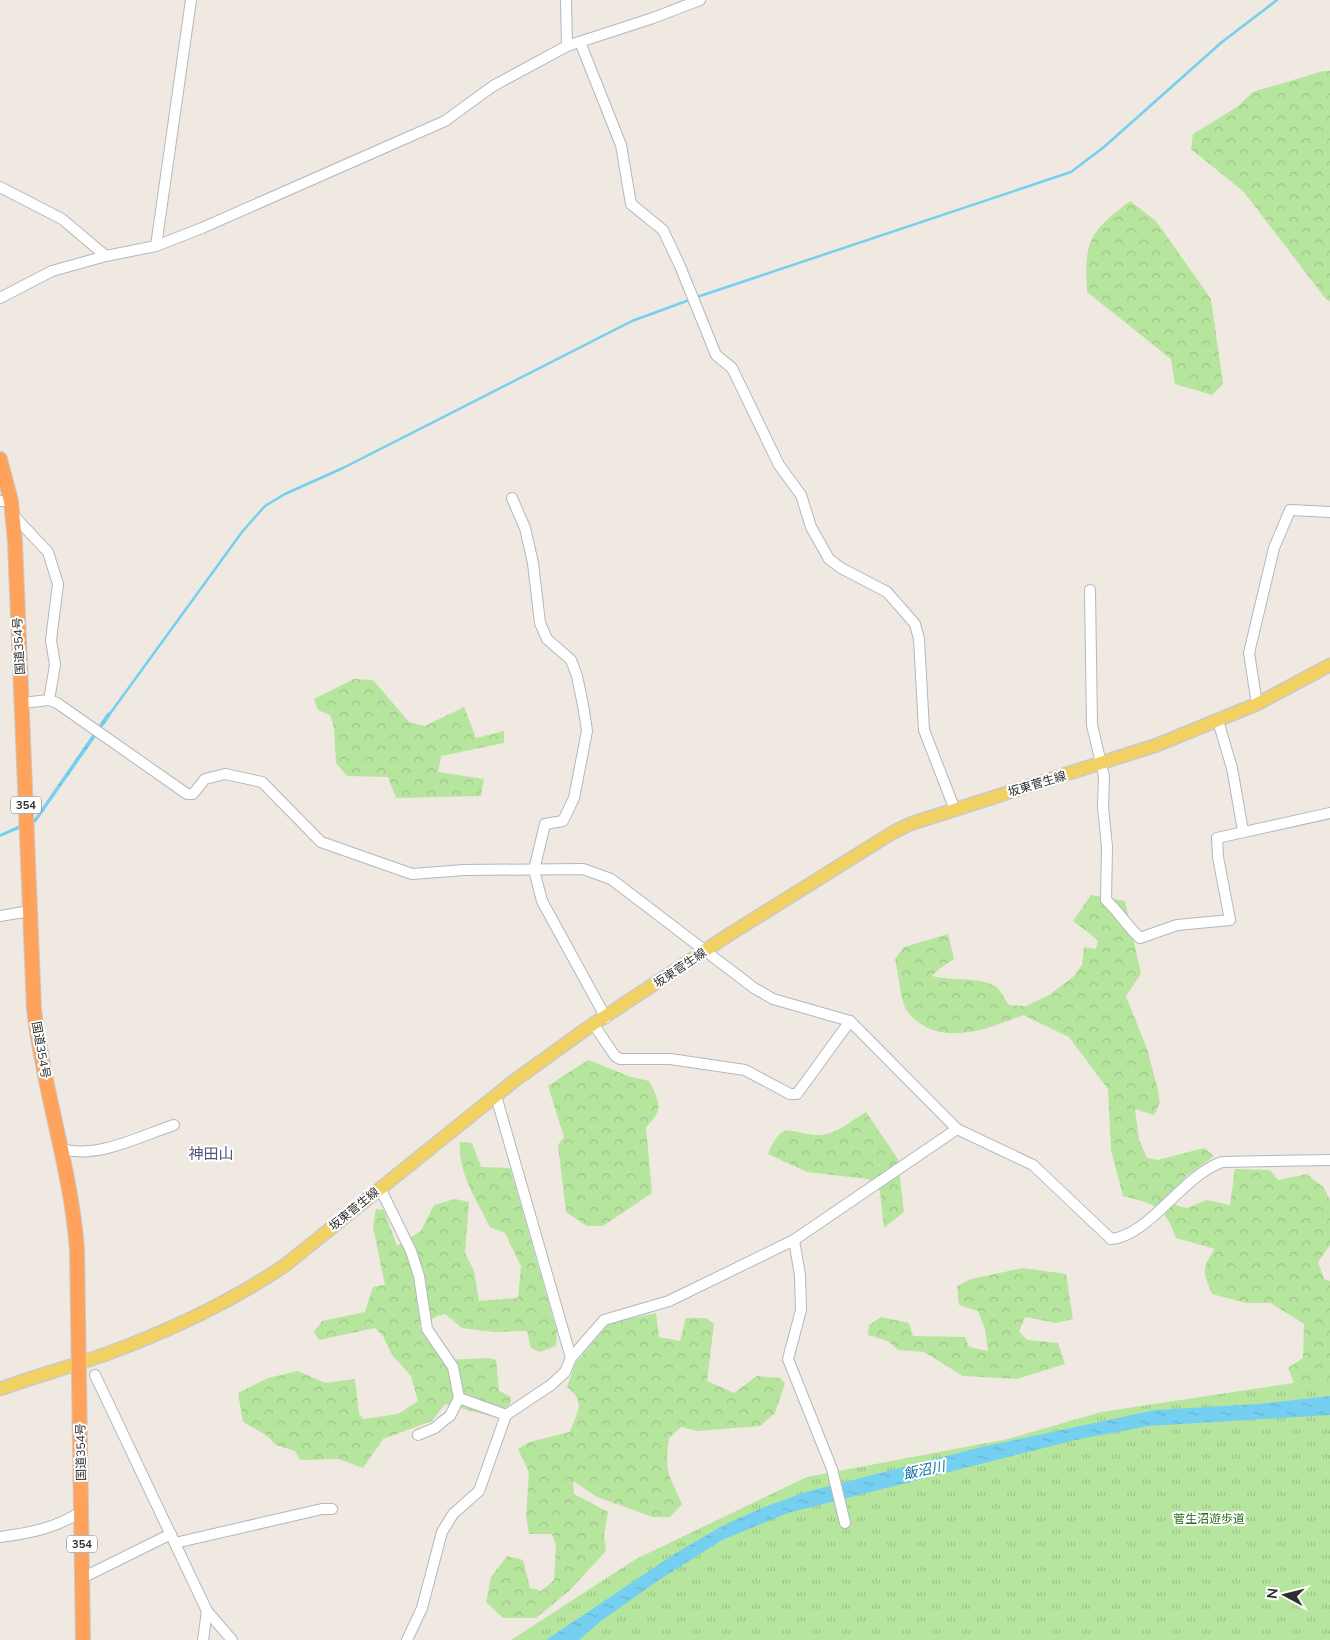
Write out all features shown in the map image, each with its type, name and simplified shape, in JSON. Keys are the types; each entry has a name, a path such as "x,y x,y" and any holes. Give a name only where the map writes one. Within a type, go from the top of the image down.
{"highway":[{"name":"国道354号","path":"0,459 5,501 13,515 37,1030 75,1217 80,1362 83,1640"}],"main road":[{"name":"坂東菅生線","path":"0,1389 148,1338 232,1299 284,1266 496,1096 594,1025 706,951 892,833 910,824 1157,745 1257,704 1330,665"}],"street":[{"path":"156,246 191,0"},
{"path":"566,0 567,46"},
{"path":"0,298 52,271 106,256 156,246 445,121 493,86 567,46 653,18 700,0"},
{"path":"580,42 621,145 631,204 663,230 680,266 716,355 732,368 779,465 801,495 811,527 829,560 887,592 915,624 919,639 924,730 956,810"},
{"path":"0,187 62,220 106,256"},
{"path":"512,498 526,528 534,563 540,623 547,639 571,660 577,676 587,731 574,798 563,821 545,824 534,870 542,901 606,1018"},
{"path":"1257,704 1248,653 1274,548 1290,510 1330,512"},
{"path":"13,515 48,552 58,584 51,640 55,665 48,700"},
{"path":"1090,590 1092,725 1104,776 1103,807 1108,847 1106,900 1118,911 1129,927 1140,938 1177,926 1230,920 1216,842 1217,838 1222,835 1330,812"},
{"path":"22,703 48,700 57,703 187,794 193,794 206,778 225,774 262,782 321,842 412,874 464,870 584,869 611,879 747,983 773,999 850,1021 957,1129 1033,1165 1110,1239 1122,1238 1152,1216 1210,1166 1222,1162 1330,1160"},
{"path":"1218,721 1232,768 1243,831"},
{"path":"0,916 30,912"},
{"path":"594,1025 614,1056 620,1060 670,1059 746,1070 790,1094 797,1094 850,1021"},
{"path":"496,1096 571,1358"},
{"path":"62,1149 110,1149 135,1137 174,1125"},
{"path":"407,1640 422,1608 442,1532 453,1514 479,1491 506,1415 551,1385 565,1372 571,1358 604,1320 669,1301 794,1240 957,1129"},
{"path":"380,1188 411,1251 419,1276 427,1329 453,1367 459,1398 450,1416 444,1422 436,1428 418,1435"},
{"path":"794,1240 800,1275 801,1310 788,1359 832,1468 844,1521"},
{"path":"95,1375 207,1611 232,1640"},
{"path":"459,1398 506,1415"},
{"path":"82,1578 173,1538 198,1539 322,1509 332,1509"},
{"path":"0,1537 47,1528 68,1520 82,1511"},
{"path":"203,1640 207,1611"}],"green space":[{"path":"1323,71 1330,71 1330,301 1325,298 1244,192 1191,149 1193,134 1237,107 1253,92"},
{"path":"1130,201 1156,221 1211,299 1223,384 1212,395 1175,384 1171,359 1087,292 1087,260 1092,238 1106,221"},
{"path":"354,679 373,680 409,722 425,726 464,707 476,738 504,731 504,743 441,756 438,772 484,779 481,796 396,798 388,777 347,776 336,763 334,728 330,715 318,710 314,699"},
{"path":"1091,895 1125,901 1141,974 1126,996 1147,1049 1160,1103 1154,1115 1135,1109 1139,1140 1147,1158 1158,1160 1204,1148 1214,1156 1184,1178 1175,1205 1187,1208 1206,1200 1230,1205 1235,1169 1270,1170 1278,1180 1307,1174 1324,1188 1330,1200 1330,1245 1318,1262 1324,1279 1330,1281 1330,1389 1294,1383 1288,1368 1303,1358 1304,1324 1271,1303 1246,1303 1212,1294 1205,1271 1207,1261 1215,1249 1176,1238 1167,1219 1157,1208 1143,1201 1123,1196 1111,1150 1108,1089 1069,1037 1023,1015 978,1030 947,1033 932,1030 919,1023 905,1007 895,959 904,947 948,934 954,959 932,976 989,983 997,988 1009,1005 1026,1006 1049,995 1073,977 1082,965 1084,947 1096,949 1098,940 1073,921"},
{"path":"588,1060 631,1077 649,1081 658,1105 656,1115 646,1127 652,1193 603,1226 587,1226 566,1212 558,1145 564,1137 548,1086"},
{"path":"866,1112 898,1159 904,1212 884,1228 880,1191 868,1179 807,1172 768,1154 779,1135 784,1132 789,1131 811,1135 827,1134 839,1129"},
{"path":"460,1142 472,1143 481,1167 510,1168 557,1332 556,1346 540,1352 531,1348 527,1331 494,1332 462,1328 445,1314 437,1316 419,1326 444,1360 490,1358 496,1360 499,1391 511,1397 510,1404 494,1417 445,1404 432,1421 383,1439 363,1468 339,1459 300,1460 295,1451 276,1445 266,1435 243,1422 238,1393 268,1378 298,1371 325,1383 355,1379 359,1414 363,1419 398,1414 418,1401 411,1376 392,1355 383,1336 375,1328 319,1340 314,1332 322,1321 365,1312 373,1287 385,1285 373,1227 376,1209 384,1210 397,1246 421,1231 434,1205 455,1199 469,1202 465,1253 474,1271 479,1301 518,1298 521,1266 505,1233 490,1227 474,1196 462,1165"},
{"path":"1023,1268 1066,1274 1073,1319 1056,1323 1025,1317 1019,1331 1027,1340 1058,1343 1065,1364 1017,1379 963,1376 924,1352 898,1350 888,1341 868,1335 869,1325 881,1317 909,1323 913,1336 965,1337 969,1347 988,1351 985,1329 978,1311 959,1305 957,1286 971,1279"},
{"path":"656,1313 659,1337 680,1341 686,1318 706,1318 714,1324 707,1381 734,1393 757,1376 780,1378 785,1383 775,1413 760,1426 698,1431 681,1427 669,1438 667,1466 682,1504 670,1517 653,1517 597,1497 573,1481 574,1494 608,1512 604,1535 606,1551 569,1591 536,1618 503,1618 486,1602 491,1577 507,1556 523,1560 530,1588 541,1591 554,1580 556,1545 552,1534 529,1534 526,1517 529,1472 518,1449 529,1442 570,1432 579,1408 577,1398 567,1387 575,1364 609,1323"},
{"name":"菅生沼遊歩道","path":"1294,1383 1330,1389 1330,1640 511,1640 636,1559 807,1477 1008,1439 1101,1412"}],"water":[{"path":"108,712 111,715 36,822 0,837 0,834 35,818"},
{"name":"飯沼川","path":"1330,1396 1330,1415 1149,1426 1075,1440 788,1513 722,1540 659,1580 601,1621 579,1640 546,1640 676,1553 724,1525 767,1506 806,1492 982,1447 1155,1410 1258,1404"}],"waterway":[{"path":"697,297 1071,172 1104,147 1222,42 1277,0"},
{"path":"109,715 242,532 265,506 285,494 343,468 632,321 692,299"}],"district":[{"name":"神田山","path":"211,1154"}]}
